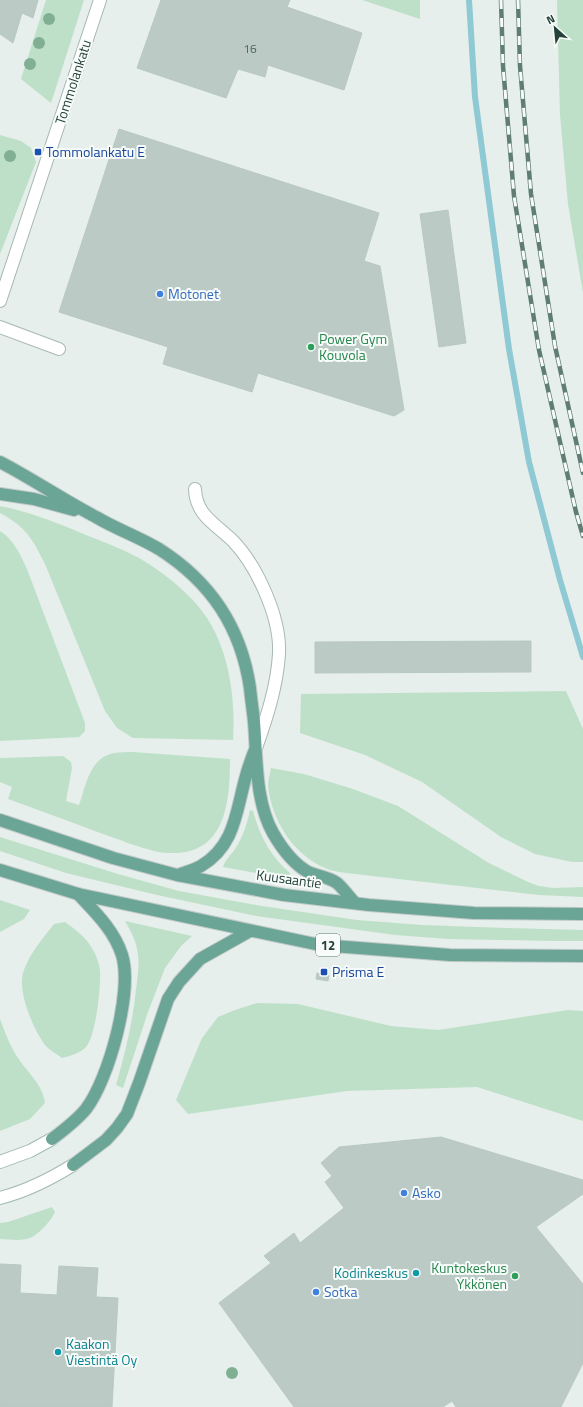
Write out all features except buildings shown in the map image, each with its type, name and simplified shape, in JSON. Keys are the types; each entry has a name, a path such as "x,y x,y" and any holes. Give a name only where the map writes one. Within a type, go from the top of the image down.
{"main road":[{"path":"0,462 20,472 96,518 158,549 181,565 211,593 228,622 243,656 254,721 260,795 273,833 294,860 308,872 336,882 355,903"},
{"path":"0,494 34,499 62,506 96,518"},
{"path":"177,875 202,866 217,854 227,839 236,821 246,776 256,748"},
{"name":"Kuusaantie","path":"0,820 112,858 177,875 284,895 355,903 474,913 583,914"},
{"name":"12","path":"0,870 78,894 320,945 450,955 583,956"},
{"path":"52,1139 77,1119 87,1108 99,1087 115,1043 122,1007 125,977 122,956 115,937 101,918 78,894"},
{"path":"73,1165 106,1140 127,1114 168,999 179,982 200,959 250,931"}],"street":[{"name":"Tommolankatu","path":"0,301 100,0"},
{"path":"0,327 59,348"},
{"path":"195,489 195,498 203,514 248,558 259,578 269,602 276,626 279,652 275,683 268,714 256,748"},
{"path":"0,1162 30,1151 52,1139"},
{"path":"0,1198 31,1188 50,1179 73,1165"}],"green space":[{"path":"46,0 84,0 51,103 21,79"},
{"path":"362,0 420,0 420,19"},
{"path":"557,0 583,0 583,293 568,204 560,115"},
{"path":"0,135 21,141 31,148 36,162 0,254"},
{"path":"0,506 44,518 139,558 170,579 185,592 208,620 217,635 223,652 231,687 234,723 233,740 133,738 117,728 105,711 45,564 32,540 22,528 0,513"},
{"path":"0,531 13,543 27,569 85,723 85,731 79,737 0,741"},
{"path":"566,691 583,729 583,862 572,862 535,854 501,837 422,782 365,755 300,733 301,694"},
{"path":"133,752 230,759 230,776 225,809 220,824 213,836 202,846 187,852 168,853 135,845 8,799 12,787 0,782 0,758 63,756 71,762 72,768 66,801 79,805 90,774 99,761 114,753"},
{"path":"271,768 304,774 353,789 398,806 489,863 539,886 553,888 583,887 583,897 539,895 346,873 327,869 303,854 286,835 279,824 270,799 268,786"},
{"path":"250,810 253,811 259,829 271,853 290,873 289,879 223,867 240,840"},
{"path":"0,837 118,874 179,891 262,906 357,920 422,925 583,930 583,941 448,939 395,935 256,916 157,895 66,873 0,851"},
{"path":"0,900 30,910 24,919 0,932"},
{"path":"125,921 192,936 181,946 165,968 148,1012 123,1088 116,1085 131,1025 139,964 135,941"},
{"path":"65,922 81,934 91,946 99,963 100,978 99,999 95,1023 89,1042 80,1052 62,1058 47,1047 40,1038 27,1009 22,987 22,978 24,970 33,952 41,940 54,924"},
{"path":"257,1003 298,1004 391,1026 438,1030 568,1010 583,1011 583,1121 477,1087 347,1091 188,1114 176,1100 202,1038 218,1017"},
{"path":"0,1019 13,1049 41,1090 45,1103 30,1119 0,1131"},
{"path":"52,1207 55,1212 53,1216 34,1236 23,1240 0,1239 0,1223 8,1222"}],"waterway":[{"path":"469,0 475,97 509,349 529,462 560,580 583,657"}],"railway":[{"path":"501,0 503,66 514,196 539,350 576,512 583,536"},
{"path":"518,0 520,66 531,194 555,346 583,473"}],"place":[{"name":"Tommolankatu E","path":"38,152"},
{"name":"Motonet","path":"160,294"},
{"name":"Power Gym Kouvola","path":"311,347"},
{"name":"Prisma E","path":"324,972"},
{"name":"Asko","path":"404,1193"},
{"name":"Kodinkeskus","path":"416,1273"},
{"name":"Kuntokeskus Ykkönen","path":"515,1276"},
{"name":"Sotka","path":"316,1292"},
{"name":"Kaakon Viestintä Oy","path":"58,1352"}]}
